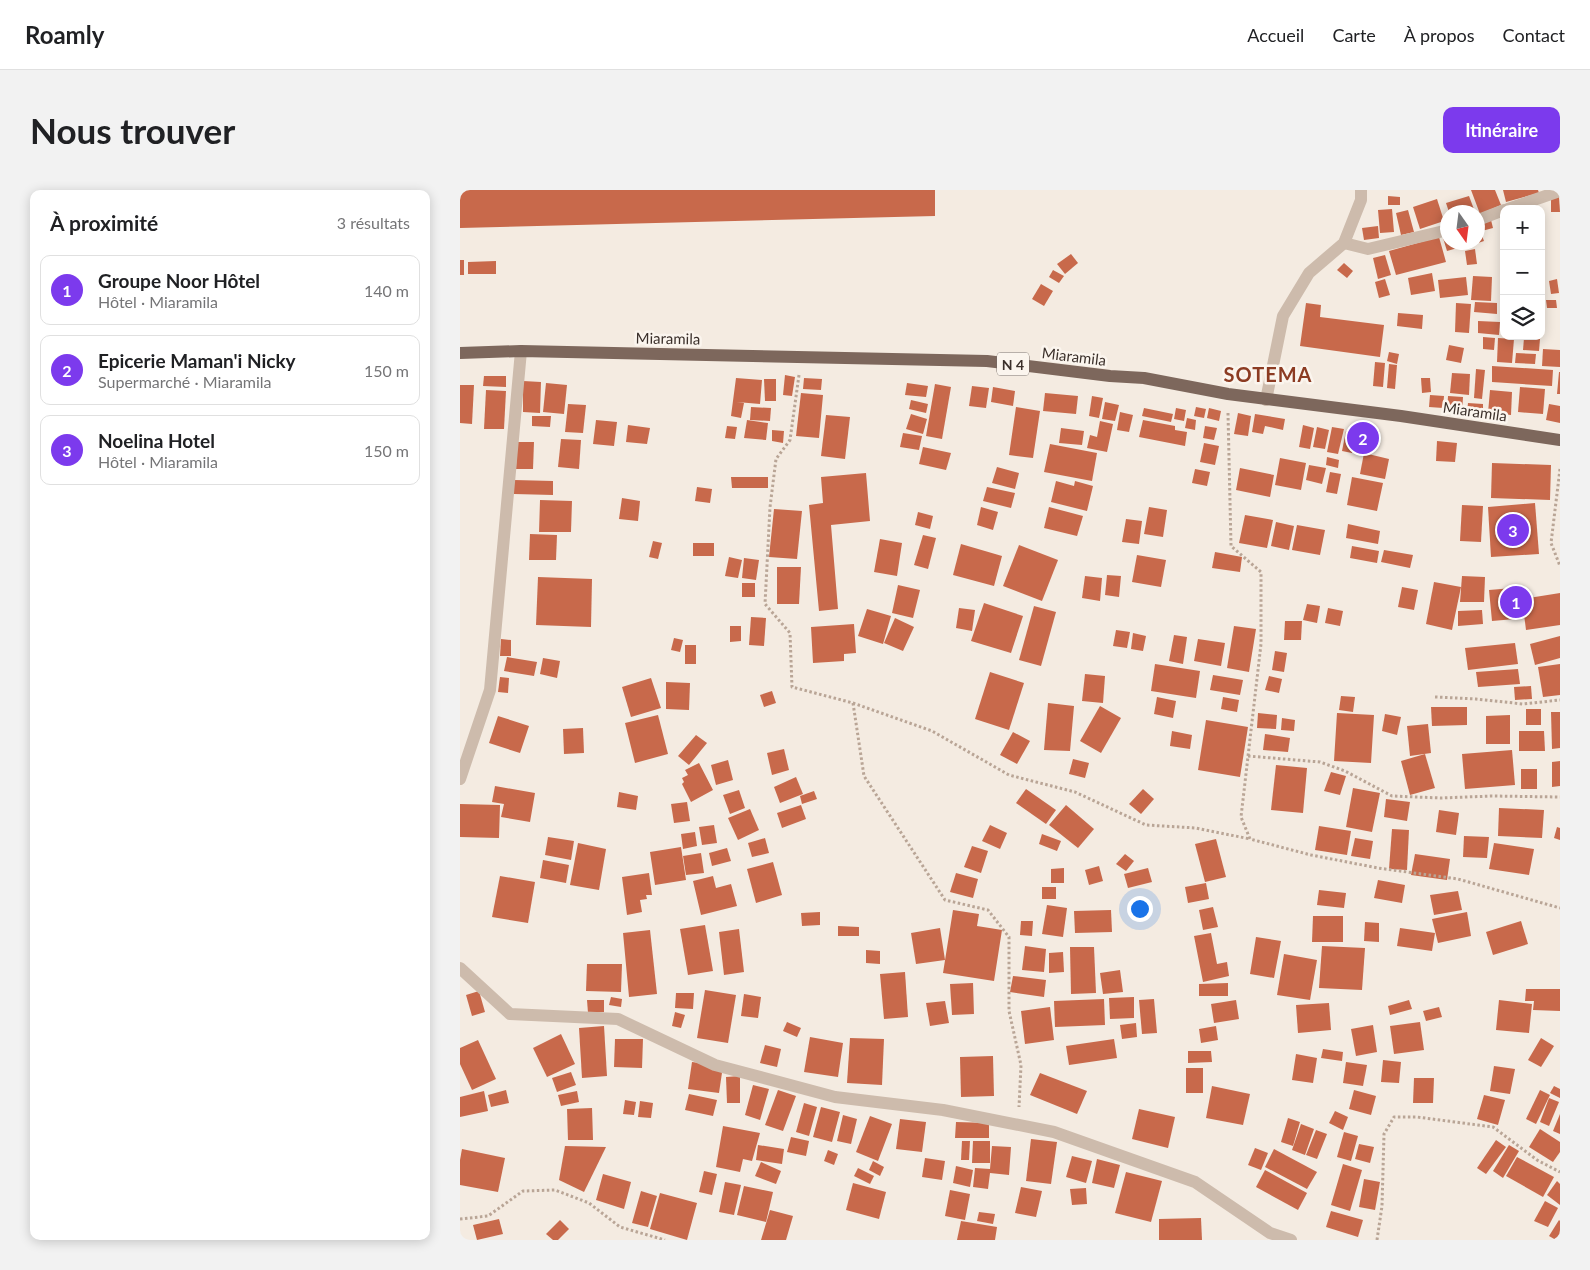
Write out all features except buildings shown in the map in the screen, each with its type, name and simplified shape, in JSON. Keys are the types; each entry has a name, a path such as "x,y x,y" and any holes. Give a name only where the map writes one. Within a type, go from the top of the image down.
{"main road":[{"name":"Miaramila","path":"460,353 521,352 987,361 1110,376 1144,378 1266,400 1401,416 1560,440"}],"street":[{"path":"1266,400 1283,316 1309,273 1344,243 1361,200 1361,190"},
{"path":"1520,205 1560,191"},
{"path":"1485,217 1500,212"},
{"path":"1344,243 1368,249 1440,232"},
{"path":"460,779 490,690 521,352"},
{"path":"460,968 510,1014 618,1020 715,1065 835,1097 943,1110 1054,1132 1195,1182 1270,1233 1291,1240"}],"path":[{"path":"803,358 794,403 790,440 776,459 770,506 765,604 790,633 792,687 853,703 932,731 1009,775 1075,792 1146,825 1196,828 1378,868 1458,878 1560,908"},
{"path":"1228,394 1232,546 1261,572 1261,644 1241,818 1250,839"},
{"path":"1560,469 1550,543 1560,566"},
{"path":"1436,697 1523,704 1560,700"},
{"path":"853,703 864,776 945,900 988,910 1008,937 1009,1010 1021,1065 1018,1125"},
{"path":"1248,756 1320,762 1345,771 1392,796 1441,798 1492,796 1560,797"},
{"path":"1377,1240 1382,1206 1384,1134 1394,1117 1417,1117 1493,1126 1537,1160 1560,1172"},
{"path":"460,1219 488,1216 523,1191 555,1190 589,1203 620,1227 665,1240"}],"place":[{"name":"Epicerie Maman'i Nicky","path":"1363,438"},
{"name":"Noelina Hotel","path":"1513,530"},
{"name":"Groupe Noor Hôtel","path":"1516,602"}],"district":[{"name":"SOTEMA","path":"1268,374"}]}
